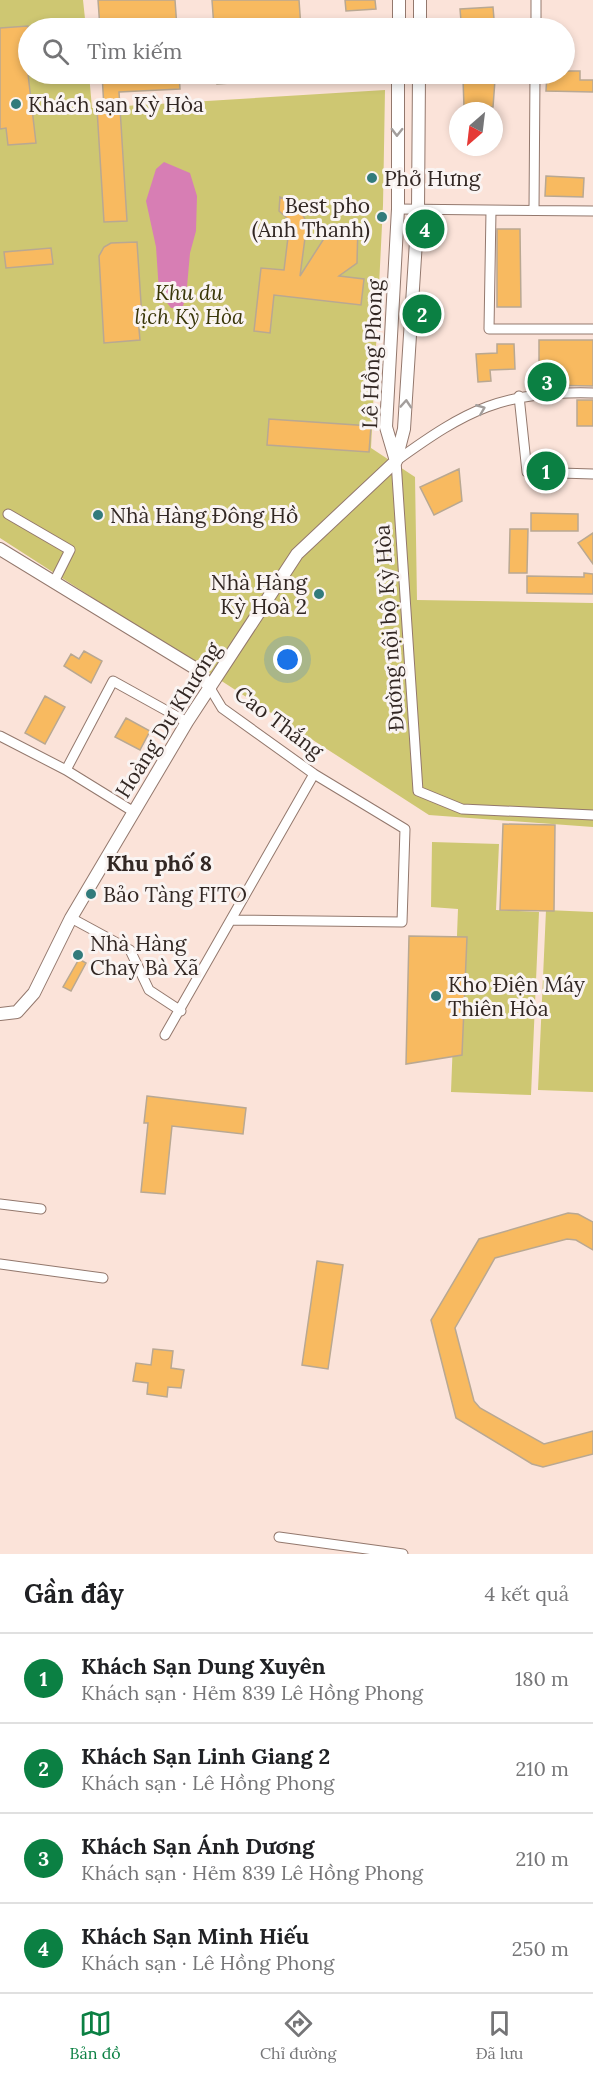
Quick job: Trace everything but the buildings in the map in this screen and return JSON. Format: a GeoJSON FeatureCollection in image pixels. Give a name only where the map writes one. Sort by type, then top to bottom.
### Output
{"type":"FeatureCollection","features":[{"type":"Feature","properties":{"kind":"street"},"geometry":{"type":"LineString","coordinates":[[399,0],[399,18]]}},
{"type":"Feature","properties":{"kind":"street"},"geometry":{"type":"LineString","coordinates":[[420,0],[420,18]]}},
{"type":"Feature","properties":{"kind":"street"},"geometry":{"type":"LineString","coordinates":[[536,0],[536,18]]}},
{"type":"Feature","properties":{"kind":"street","name":"Lê Hồng Phong"},"geometry":{"type":"LineString","coordinates":[[396,461],[386,427],[398,209],[398,84]]}},
{"type":"Feature","properties":{"kind":"street","name":"Lê Hồng Phong"},"geometry":{"type":"LineString","coordinates":[[396,461],[404,429],[418,210],[419,84]]}},
{"type":"Feature","properties":{"kind":"street"},"geometry":{"type":"LineString","coordinates":[[534,210],[536,84]]}},
{"type":"Feature","properties":{"kind":"street"},"geometry":{"type":"LineString","coordinates":[[398,209],[593,210]]}},
{"type":"Feature","properties":{"kind":"street"},"geometry":{"type":"LineString","coordinates":[[491,211],[489,329],[593,329]]}},
{"type":"Feature","properties":{"kind":"street"},"geometry":{"type":"LineString","coordinates":[[396,461],[452,422],[484,407],[519,396],[551,392],[593,393]]}},
{"type":"Feature","properties":{"kind":"street"},"geometry":{"type":"LineString","coordinates":[[519,396],[527,472],[593,474]]}},
{"type":"Feature","properties":{"kind":"street","name":"Hoàng Dư Khương"},"geometry":{"type":"LineString","coordinates":[[0,1014],[17,1012],[34,993],[70,918],[187,722],[297,554],[396,461]]}},
{"type":"Feature","properties":{"kind":"street","name":"Đường nội bộ Kỳ Hòa"},"geometry":{"type":"LineString","coordinates":[[396,461],[418,791],[462,809],[593,815]]}},
{"type":"Feature","properties":{"kind":"street"},"geometry":{"type":"LineString","coordinates":[[8,514],[70,550],[54,582]]}},
{"type":"Feature","properties":{"kind":"street","name":"Cao Thắng"},"geometry":{"type":"LineString","coordinates":[[0,549],[198,670],[222,708],[314,774],[405,829],[402,922],[231,920]]}},
{"type":"Feature","properties":{"kind":"street"},"geometry":{"type":"LineString","coordinates":[[66,770],[113,681],[187,722]]}},
{"type":"Feature","properties":{"kind":"street"},"geometry":{"type":"LineString","coordinates":[[0,736],[66,770],[134,812]]}},
{"type":"Feature","properties":{"kind":"street"},"geometry":{"type":"LineString","coordinates":[[165,1035],[181,1011],[314,774]]}},
{"type":"Feature","properties":{"kind":"street"},"geometry":{"type":"LineString","coordinates":[[70,918],[130,950],[149,990],[181,1011]]}},
{"type":"Feature","properties":{"kind":"street"},"geometry":{"type":"LineString","coordinates":[[0,1204],[40,1209]]}},
{"type":"Feature","properties":{"kind":"street"},"geometry":{"type":"LineString","coordinates":[[0,1264],[103,1278]]}},
{"type":"Feature","properties":{"kind":"street"},"geometry":{"type":"LineString","coordinates":[[279,1537],[403,1554]]}},
{"type":"Feature","properties":{"kind":"green space","name":"Khu du lịch Kỳ Hòa"},"geometry":{"type":"Polygon","coordinates":[[[0,0],[83,0],[85,18],[18,18],[18,84],[90,84],[92,108],[385,90],[383,205],[371,448],[415,477],[417,600],[593,603],[593,827],[429,815],[0,538],[0,0]]]}},
{"type":"Feature","properties":{"kind":"green space"},"geometry":{"type":"Polygon","coordinates":[[[432,842],[499,844],[496,910],[539,912],[531,1095],[451,1092],[458,909],[431,907],[432,842]]]}},
{"type":"Feature","properties":{"kind":"green space"},"geometry":{"type":"Polygon","coordinates":[[[546,910],[593,912],[593,1092],[538,1090],[546,910]]]}},
{"type":"Feature","properties":{"kind":"shaded area"},"geometry":{"type":"Polygon","coordinates":[[[164,162],[190,173],[197,196],[196,231],[190,253],[186,298],[182,308],[171,308],[159,292],[156,247],[146,201],[156,169],[164,162]]]}},
{"type":"Feature","properties":{"kind":"place","name":"Khách sạn Kỳ Hòa"},"geometry":{"type":"Point","coordinates":[16,104]}},
{"type":"Feature","properties":{"kind":"place","name":"Phở Hưng"},"geometry":{"type":"Point","coordinates":[372,178]}},
{"type":"Feature","properties":{"kind":"place","name":"Best pho (Anh Thanh)"},"geometry":{"type":"Point","coordinates":[382,217]}},
{"type":"Feature","properties":{"kind":"place","name":"Khách Sạn Minh Hiếu"},"geometry":{"type":"Point","coordinates":[425,229]}},
{"type":"Feature","properties":{"kind":"place","name":"Khách Sạn Linh Giang 2"},"geometry":{"type":"Point","coordinates":[422,314]}},
{"type":"Feature","properties":{"kind":"place","name":"Khách Sạn Ánh Dương"},"geometry":{"type":"Point","coordinates":[547,382]}},
{"type":"Feature","properties":{"kind":"place","name":"Khách Sạn Dung Xuyên"},"geometry":{"type":"Point","coordinates":[546,471]}},
{"type":"Feature","properties":{"kind":"place","name":"Nhà Hàng Đông Hồ"},"geometry":{"type":"Point","coordinates":[98,515]}},
{"type":"Feature","properties":{"kind":"place","name":"Nhà Hàng Kỳ Hoà 2"},"geometry":{"type":"Point","coordinates":[319,594]}},
{"type":"Feature","properties":{"kind":"place","name":"Bảo Tàng FITO"},"geometry":{"type":"Point","coordinates":[91,894]}},
{"type":"Feature","properties":{"kind":"place","name":"Nhà Hàng Chay Bà Xã"},"geometry":{"type":"Point","coordinates":[78,955]}},
{"type":"Feature","properties":{"kind":"place","name":"Kho Điện Máy Thiên Hòa"},"geometry":{"type":"Point","coordinates":[436,996]}},
{"type":"Feature","properties":{"kind":"district","name":"Khu phố 8"},"geometry":{"type":"Point","coordinates":[159,863]}}]}
